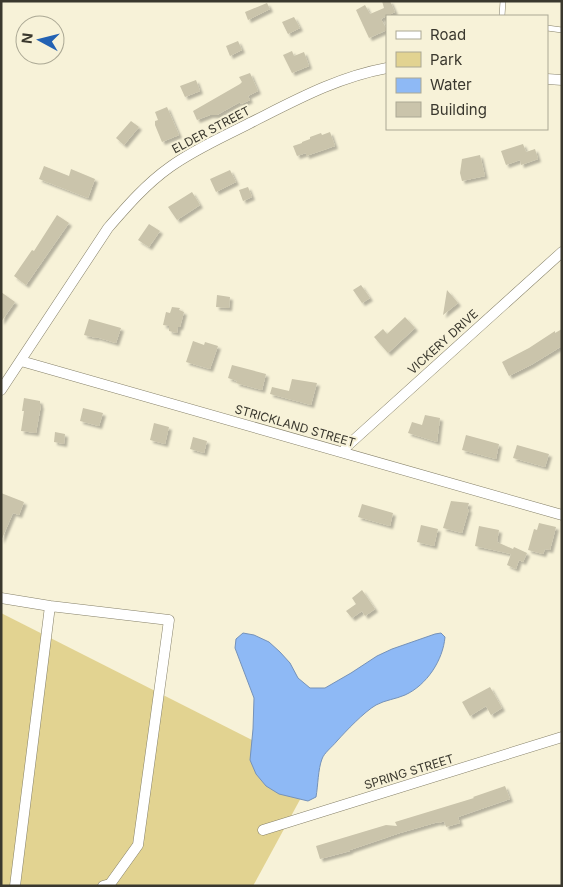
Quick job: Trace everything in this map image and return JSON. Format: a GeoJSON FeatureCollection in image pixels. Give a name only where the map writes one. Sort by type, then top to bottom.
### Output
{"type":"FeatureCollection","features":[{"type":"Feature","properties":{"kind":"street","name":"ELDER STREET"},"geometry":{"type":"LineString","coordinates":[[1,390],[108,228],[138,194],[170,167],[196,150],[325,86],[350,77],[386,68]]}},
{"type":"Feature","properties":{"kind":"street"},"geometry":{"type":"LineString","coordinates":[[548,79],[562,80]]}},
{"type":"Feature","properties":{"kind":"street","name":"VICKERY DRIVE"},"geometry":{"type":"LineString","coordinates":[[344,452],[346,447],[562,252]]}},
{"type":"Feature","properties":{"kind":"street","name":"STRICKLAND STREET"},"geometry":{"type":"LineString","coordinates":[[21,361],[562,515]]}},
{"type":"Feature","properties":{"kind":"street"},"geometry":{"type":"LineString","coordinates":[[1,598],[50,606],[169,620],[138,846],[110,884],[104,886]]}},
{"type":"Feature","properties":{"kind":"street"},"geometry":{"type":"LineString","coordinates":[[15,886],[50,606]]}},
{"type":"Feature","properties":{"kind":"street","name":"SPRING STREET"},"geometry":{"type":"LineString","coordinates":[[263,830],[562,737]]}},
{"type":"Feature","properties":{"kind":"lane"},"geometry":{"type":"LineString","coordinates":[[502,15],[503,1]]}},
{"type":"Feature","properties":{"kind":"lane"},"geometry":{"type":"LineString","coordinates":[[548,28],[562,30]]}},
{"type":"Feature","properties":{"kind":"green space"},"geometry":{"type":"Polygon","coordinates":[[[1,613],[315,772],[253,886],[1,886],[1,613]]]}},
{"type":"Feature","properties":{"kind":"water"},"geometry":{"type":"Polygon","coordinates":[[[243,633],[254,635],[269,642],[290,663],[298,678],[310,688],[325,688],[392,649],[435,634],[441,633],[445,637],[444,646],[437,663],[420,685],[405,695],[371,708],[326,752],[321,763],[316,797],[308,801],[279,794],[266,786],[256,774],[250,760],[254,698],[235,648],[236,639],[243,633]]]}},
{"type":"Feature","properties":{"kind":"building"},"geometry":{"type":"Polygon","coordinates":[[[382,1],[390,1],[395,12],[381,19],[386,30],[369,38],[356,10],[365,5],[370,14],[384,8],[382,1]]]}},
{"type":"Feature","properties":{"kind":"building"},"geometry":{"type":"Polygon","coordinates":[[[267,3],[270,9],[248,20],[245,12],[267,3]]]}},
{"type":"Feature","properties":{"kind":"building"},"geometry":{"type":"Polygon","coordinates":[[[294,17],[300,28],[288,34],[282,22],[294,17]]]}},
{"type":"Feature","properties":{"kind":"building"},"geometry":{"type":"Polygon","coordinates":[[[238,41],[242,50],[230,56],[226,46],[238,41]]]}},
{"type":"Feature","properties":{"kind":"building"},"geometry":{"type":"Polygon","coordinates":[[[292,51],[294,56],[304,52],[309,66],[292,73],[283,55],[292,51]]]}},
{"type":"Feature","properties":{"kind":"building"},"geometry":{"type":"Polygon","coordinates":[[[250,73],[258,91],[248,96],[250,100],[241,104],[240,102],[217,115],[210,115],[197,120],[193,111],[240,84],[242,82],[239,77],[250,73]]]}},
{"type":"Feature","properties":{"kind":"building"},"geometry":{"type":"Polygon","coordinates":[[[196,80],[200,91],[185,97],[180,86],[196,80]]]}},
{"type":"Feature","properties":{"kind":"building"},"geometry":{"type":"Polygon","coordinates":[[[167,107],[179,135],[162,142],[155,125],[155,121],[158,120],[155,112],[167,107]]]}},
{"type":"Feature","properties":{"kind":"building"},"geometry":{"type":"Polygon","coordinates":[[[131,121],[139,127],[124,145],[116,138],[131,121]]]}},
{"type":"Feature","properties":{"kind":"building"},"geometry":{"type":"Polygon","coordinates":[[[330,132],[335,146],[306,156],[306,153],[297,156],[293,146],[310,139],[310,137],[330,132]]]}},
{"type":"Feature","properties":{"kind":"building"},"geometry":{"type":"Polygon","coordinates":[[[523,144],[526,152],[535,149],[538,159],[521,165],[520,160],[506,165],[501,151],[523,144]]]}},
{"type":"Feature","properties":{"kind":"building"},"geometry":{"type":"Polygon","coordinates":[[[480,155],[485,176],[462,181],[460,173],[462,159],[480,155]]]}},
{"type":"Feature","properties":{"kind":"building"},"geometry":{"type":"Polygon","coordinates":[[[44,166],[69,176],[71,169],[95,179],[88,198],[39,179],[44,166]]]}},
{"type":"Feature","properties":{"kind":"building"},"geometry":{"type":"Polygon","coordinates":[[[230,170],[236,182],[216,192],[210,179],[230,170]]]}},
{"type":"Feature","properties":{"kind":"building"},"geometry":{"type":"Polygon","coordinates":[[[248,187],[252,197],[243,201],[239,190],[248,187]]]}},
{"type":"Feature","properties":{"kind":"building"},"geometry":{"type":"Polygon","coordinates":[[[192,192],[200,205],[177,220],[168,207],[192,192]]]}},
{"type":"Feature","properties":{"kind":"building"},"geometry":{"type":"Polygon","coordinates":[[[57,215],[69,223],[26,285],[14,276],[32,250],[34,251],[57,215]]]}},
{"type":"Feature","properties":{"kind":"building"},"geometry":{"type":"Polygon","coordinates":[[[149,224],[160,231],[149,247],[138,240],[149,224]]]}},
{"type":"Feature","properties":{"kind":"building"},"geometry":{"type":"Polygon","coordinates":[[[361,285],[370,298],[362,303],[353,290],[361,285]]]}},
{"type":"Feature","properties":{"kind":"building"},"geometry":{"type":"Polygon","coordinates":[[[447,290],[458,303],[443,315],[447,290]]]}},
{"type":"Feature","properties":{"kind":"building"},"geometry":{"type":"Polygon","coordinates":[[[1,292],[15,302],[1,322],[1,292]]]}},
{"type":"Feature","properties":{"kind":"building"},"geometry":{"type":"Polygon","coordinates":[[[217,295],[230,297],[229,308],[216,307],[217,295]]]}},
{"type":"Feature","properties":{"kind":"building"},"geometry":{"type":"Polygon","coordinates":[[[172,307],[180,308],[179,310],[184,312],[177,333],[169,331],[169,326],[163,325],[166,312],[170,313],[172,307]]]}},
{"type":"Feature","properties":{"kind":"building"},"geometry":{"type":"Polygon","coordinates":[[[405,317],[415,328],[388,353],[374,337],[383,329],[387,334],[405,317]]]}},
{"type":"Feature","properties":{"kind":"building"},"geometry":{"type":"Polygon","coordinates":[[[89,319],[121,328],[116,343],[84,335],[89,319]]]}},
{"type":"Feature","properties":{"kind":"building"},"geometry":{"type":"Polygon","coordinates":[[[562,329],[562,346],[509,376],[502,362],[529,348],[555,331],[555,333],[562,329]]]}},
{"type":"Feature","properties":{"kind":"building"},"geometry":{"type":"Polygon","coordinates":[[[193,341],[204,345],[205,342],[218,346],[210,369],[186,362],[193,341]]]}},
{"type":"Feature","properties":{"kind":"building"},"geometry":{"type":"Polygon","coordinates":[[[232,365],[266,374],[262,390],[236,383],[237,381],[228,378],[232,365]]]}},
{"type":"Feature","properties":{"kind":"building"},"geometry":{"type":"Polygon","coordinates":[[[292,379],[317,383],[311,405],[270,394],[272,387],[289,391],[292,379]]]}},
{"type":"Feature","properties":{"kind":"building"},"geometry":{"type":"Polygon","coordinates":[[[24,398],[40,401],[36,433],[21,431],[24,398]]]}},
{"type":"Feature","properties":{"kind":"building"},"geometry":{"type":"Polygon","coordinates":[[[83,408],[103,413],[99,426],[80,421],[83,408]]]}},
{"type":"Feature","properties":{"kind":"building"},"geometry":{"type":"Polygon","coordinates":[[[425,415],[440,418],[437,442],[408,433],[412,422],[422,425],[425,415]]]}},
{"type":"Feature","properties":{"kind":"building"},"geometry":{"type":"Polygon","coordinates":[[[154,423],[169,427],[165,444],[150,440],[154,423]]]}},
{"type":"Feature","properties":{"kind":"building"},"geometry":{"type":"Polygon","coordinates":[[[55,432],[65,434],[64,444],[54,442],[55,432]]]}},
{"type":"Feature","properties":{"kind":"building"},"geometry":{"type":"Polygon","coordinates":[[[466,435],[499,444],[496,459],[462,450],[466,435]]]}},
{"type":"Feature","properties":{"kind":"building"},"geometry":{"type":"Polygon","coordinates":[[[193,437],[207,441],[204,453],[190,449],[193,437]]]}},
{"type":"Feature","properties":{"kind":"building"},"geometry":{"type":"Polygon","coordinates":[[[517,445],[549,454],[545,467],[513,458],[517,445]]]}},
{"type":"Feature","properties":{"kind":"building"},"geometry":{"type":"Polygon","coordinates":[[[1,493],[24,502],[19,515],[13,513],[1,541],[1,493]]]}},
{"type":"Feature","properties":{"kind":"building"},"geometry":{"type":"Polygon","coordinates":[[[451,501],[469,503],[462,533],[443,528],[451,501]]]}},
{"type":"Feature","properties":{"kind":"building"},"geometry":{"type":"Polygon","coordinates":[[[362,504],[393,513],[390,526],[358,517],[362,504]]]}},
{"type":"Feature","properties":{"kind":"building"},"geometry":{"type":"Polygon","coordinates":[[[539,523],[556,527],[550,550],[545,549],[543,554],[528,550],[534,529],[537,530],[539,523]]]}},
{"type":"Feature","properties":{"kind":"building"},"geometry":{"type":"Polygon","coordinates":[[[421,525],[438,529],[434,546],[417,542],[421,525]]]}},
{"type":"Feature","properties":{"kind":"building"},"geometry":{"type":"Polygon","coordinates":[[[479,526],[499,530],[497,542],[527,553],[523,562],[519,560],[516,569],[507,565],[511,554],[475,546],[479,526]]]}},
{"type":"Feature","properties":{"kind":"building"},"geometry":{"type":"Polygon","coordinates":[[[362,590],[375,609],[365,616],[362,611],[352,618],[346,611],[356,604],[352,598],[362,590]]]}},
{"type":"Feature","properties":{"kind":"building"},"geometry":{"type":"Polygon","coordinates":[[[490,687],[502,708],[491,715],[486,706],[470,716],[462,702],[490,687]]]}},
{"type":"Feature","properties":{"kind":"building"},"geometry":{"type":"Polygon","coordinates":[[[505,786],[510,799],[458,817],[460,823],[446,827],[444,821],[438,822],[320,859],[316,846],[386,825],[397,826],[395,822],[474,798],[505,786]]]}}]}
